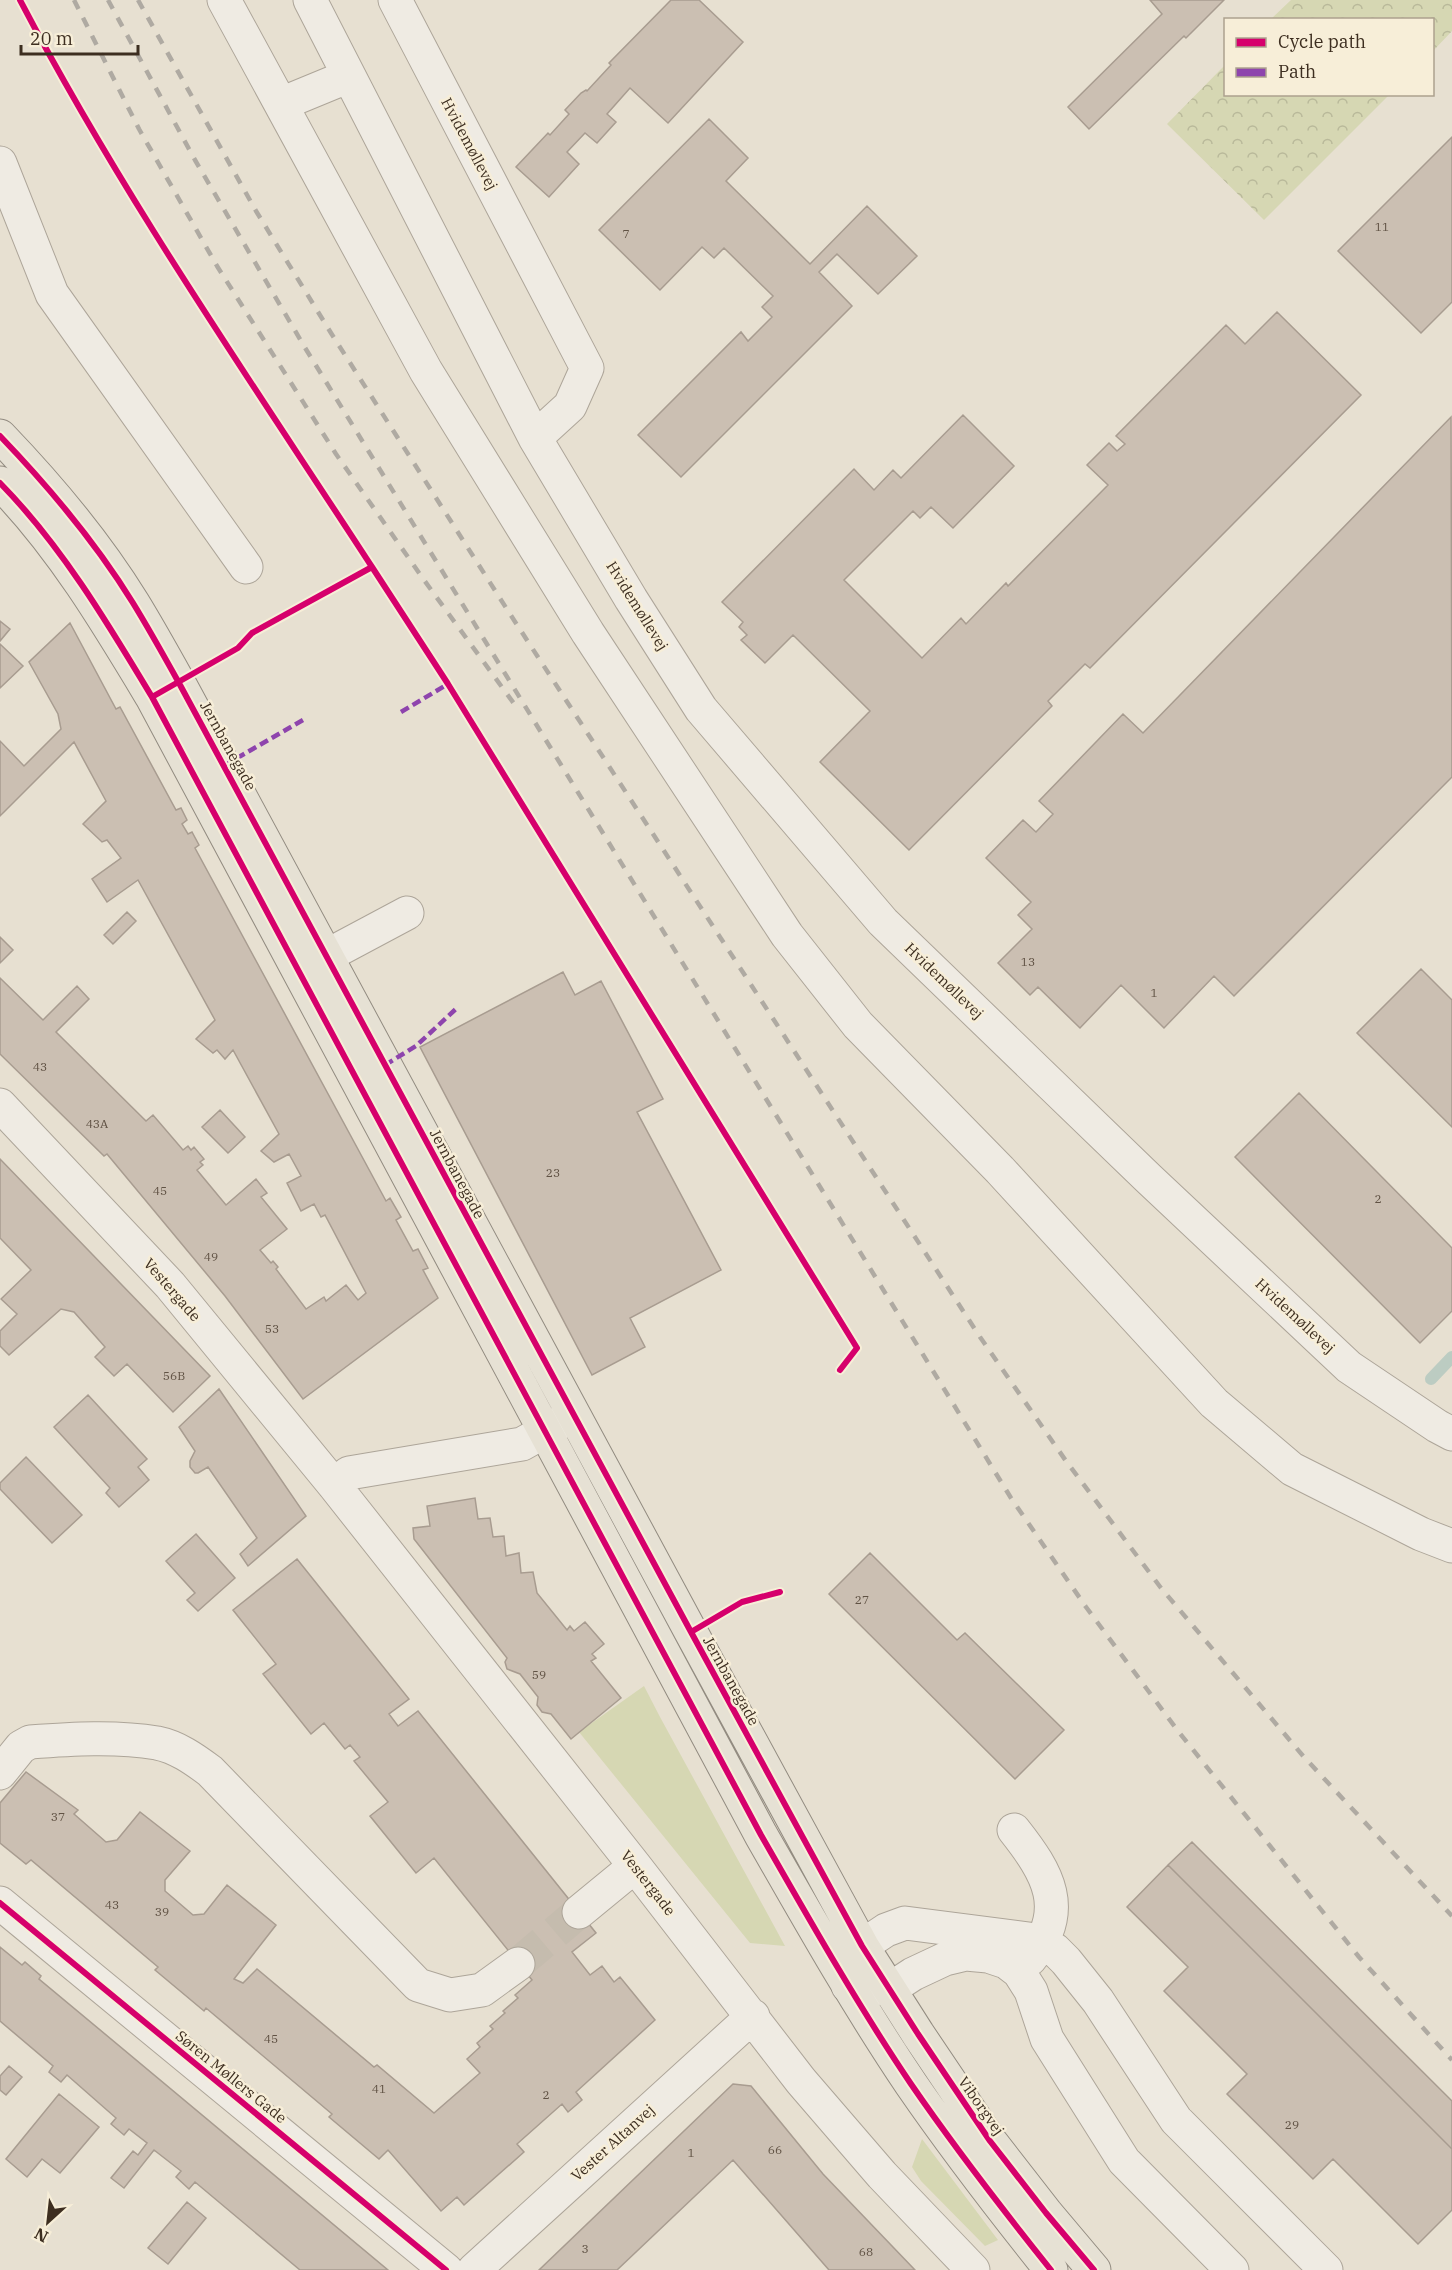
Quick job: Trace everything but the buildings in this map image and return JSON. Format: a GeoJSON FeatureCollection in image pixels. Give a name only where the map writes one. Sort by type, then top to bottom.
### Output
{"type":"FeatureCollection","features":[{"type":"Feature","properties":{"kind":"main road","name":"Jernbanegade"},"geometry":{"type":"LineString","coordinates":[[0,436],[34,471],[86,536],[133,602],[219,755],[862,1946]]}},
{"type":"Feature","properties":{"kind":"main road"},"geometry":{"type":"LineString","coordinates":[[0,483],[62,558],[106,621],[152,697],[761,1835],[848,1986],[919,2095],[965,2159],[1051,2270]]}},
{"type":"Feature","properties":{"kind":"main road","name":"Viborgvej"},"geometry":{"type":"LineString","coordinates":[[862,1946],[990,2141],[1094,2270]]}},
{"type":"Feature","properties":{"kind":"street"},"geometry":{"type":"LineString","coordinates":[[224,0],[426,371],[588,633],[787,935],[858,1025],[1000,1170],[1214,1403],[1292,1469],[1421,1534],[1452,1546]]}},
{"type":"Feature","properties":{"kind":"street","name":"Hvidemøllevej"},"geometry":{"type":"LineString","coordinates":[[310,0],[535,438],[631,599],[701,709],[883,922],[1148,1178],[1349,1367],[1447,1424]]}},
{"type":"Feature","properties":{"kind":"street","name":"Hvidemøllevej"},"geometry":{"type":"LineString","coordinates":[[395,0],[587,368],[570,406],[535,438]]}},
{"type":"Feature","properties":{"kind":"street"},"geometry":{"type":"LineString","coordinates":[[281,104],[349,76]]}},
{"type":"Feature","properties":{"kind":"street"},"geometry":{"type":"LineString","coordinates":[[0,163],[52,294],[246,567]]}},
{"type":"Feature","properties":{"kind":"street"},"geometry":{"type":"LineString","coordinates":[[297,971],[407,913]]}},
{"type":"Feature","properties":{"kind":"street","name":"Vestergade"},"geometry":{"type":"LineString","coordinates":[[0,1105],[170,1285],[334,1485],[801,2080],[882,2175],[973,2270]]}},
{"type":"Feature","properties":{"kind":"street"},"geometry":{"type":"LineString","coordinates":[[334,1485],[349,1473],[522,1444],[574,1415]]}},
{"type":"Feature","properties":{"kind":"street"},"geometry":{"type":"LineString","coordinates":[[0,1773],[21,1747],[30,1742],[109,1740],[158,1743],[185,1754],[210,1771],[418,1985],[450,1995],[482,1990],[518,1964]]}},
{"type":"Feature","properties":{"kind":"street"},"geometry":{"type":"LineString","coordinates":[[1014,1830],[1033,1854],[1050,1887],[1052,1900],[1049,1921],[1041,1942],[1019,1972]]}},
{"type":"Feature","properties":{"kind":"street"},"geometry":{"type":"LineString","coordinates":[[579,1912],[634,1866]]}},
{"type":"Feature","properties":{"kind":"street","name":"Søren Møllers Gade"},"geometry":{"type":"LineString","coordinates":[[0,1903],[446,2270]]}},
{"type":"Feature","properties":{"kind":"street"},"geometry":{"type":"LineString","coordinates":[[1232,2270],[1124,2161],[1047,2039],[1031,1991],[1019,1972],[1006,1962],[988,1956],[966,1954],[945,1959],[913,1974],[890,1989],[848,1986],[862,1946],[886,1930],[905,1923],[1029,1939],[1041,1942],[1055,1950],[1098,2001],[1176,2120],[1326,2270]]}},
{"type":"Feature","properties":{"kind":"street","name":"Vester Altanvej"},"geometry":{"type":"LineString","coordinates":[[474,2270],[753,2016]]}},
{"type":"Feature","properties":{"kind":"green space"},"geometry":{"type":"Polygon","coordinates":[[[1291,0],[1452,0],[1452,31],[1434,50],[1434,18],[1272,18],[1291,0]]]}},
{"type":"Feature","properties":{"kind":"green space"},"geometry":{"type":"Polygon","coordinates":[[[1224,66],[1224,96],[1388,96],[1264,220],[1167,124],[1224,66]]]}},
{"type":"Feature","properties":{"kind":"green space"},"geometry":{"type":"Polygon","coordinates":[[[644,1686],[785,1946],[750,1943],[579,1732],[644,1686]]]}},
{"type":"Feature","properties":{"kind":"green space"},"geometry":{"type":"Polygon","coordinates":[[[922,2139],[998,2240],[985,2246],[921,2181],[912,2167],[922,2139]]]}},
{"type":"Feature","properties":{"kind":"waterway"},"geometry":{"type":"LineString","coordinates":[[1431,1379],[1452,1357]]}},
{"type":"Feature","properties":{"kind":"tunnel"},"geometry":{"type":"LineString","coordinates":[[518,1964],[579,1912]]}},
{"type":"Feature","properties":{"kind":"railway"},"geometry":{"type":"LineString","coordinates":[[74,0],[139,129],[217,266],[336,454],[515,705]]}},
{"type":"Feature","properties":{"kind":"railway"},"geometry":{"type":"LineString","coordinates":[[108,0],[195,160],[304,346],[1011,1498],[1086,1607],[1178,1731],[1359,1957],[1452,2060]]}},
{"type":"Feature","properties":{"kind":"railway"},"geometry":{"type":"LineString","coordinates":[[138,0],[256,211],[331,333],[510,614],[980,1337],[1066,1461],[1161,1588],[1304,1757],[1452,1916]]}},
{"type":"Feature","properties":{"kind":"marked path"},"geometry":{"type":"LineString","coordinates":[[401,712],[448,684]]}},
{"type":"Feature","properties":{"kind":"marked path"},"geometry":{"type":"LineString","coordinates":[[225,765],[303,720]]}},
{"type":"Feature","properties":{"kind":"marked path"},"geometry":{"type":"LineString","coordinates":[[385,1065],[416,1046],[458,1007]]}},
{"type":"Feature","properties":{"kind":"cycle path"},"geometry":{"type":"LineString","coordinates":[[20,0],[101,146],[189,288],[372,567],[252,633],[238,648],[152,697]]}},
{"type":"Feature","properties":{"kind":"cycle path"},"geometry":{"type":"LineString","coordinates":[[0,436],[54,495],[88,537],[133,603],[179,683],[862,1946],[990,2141],[1094,2270]]}},
{"type":"Feature","properties":{"kind":"cycle path"},"geometry":{"type":"LineString","coordinates":[[0,483],[63,558],[152,697],[761,1835],[834,1961],[891,2054],[928,2108],[1051,2270]]}},
{"type":"Feature","properties":{"kind":"cycle path"},"geometry":{"type":"LineString","coordinates":[[372,567],[448,684],[857,1348],[840,1370]]}},
{"type":"Feature","properties":{"kind":"cycle path"},"geometry":{"type":"LineString","coordinates":[[691,1632],[742,1602],[780,1592]]}},
{"type":"Feature","properties":{"kind":"cycle path"},"geometry":{"type":"LineString","coordinates":[[0,1903],[446,2270]]}}]}
